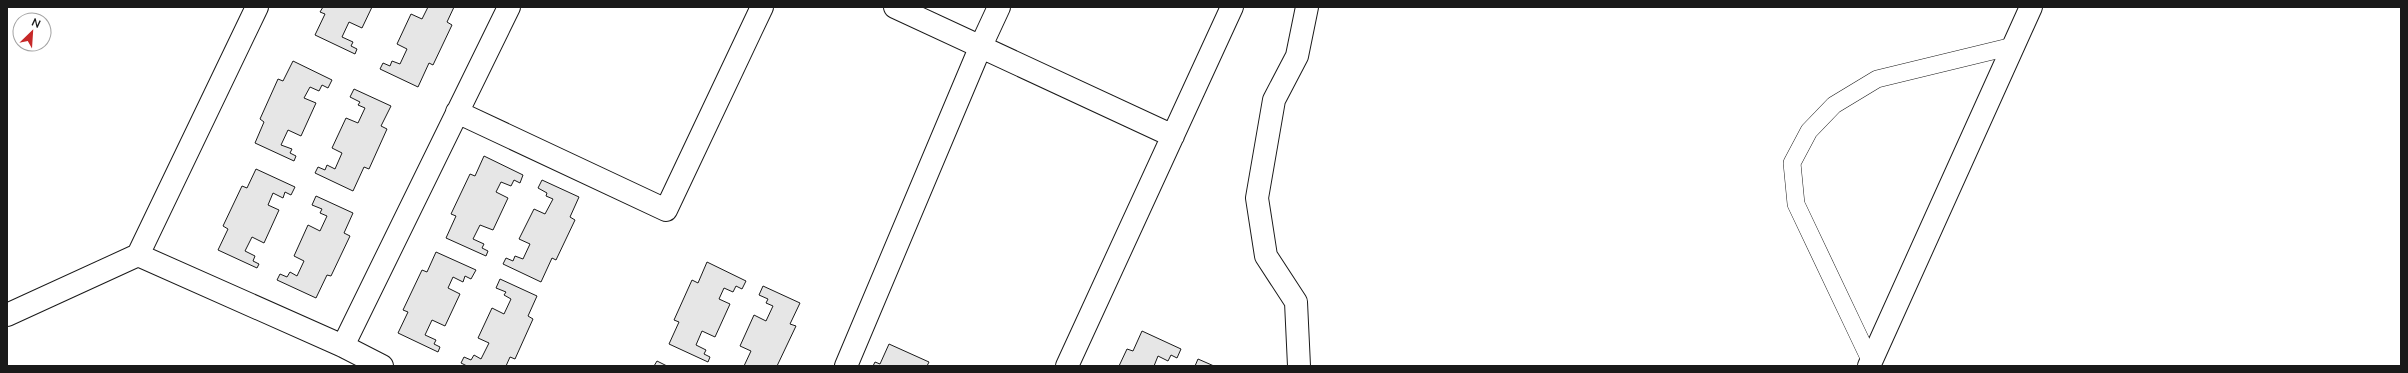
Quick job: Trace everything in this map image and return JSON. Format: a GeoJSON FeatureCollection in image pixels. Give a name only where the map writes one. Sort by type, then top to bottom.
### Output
{"type":"FeatureCollection","features":[{"type":"Feature","properties":{"kind":"main road"},"geometry":{"type":"LineString","coordinates":[[7,315],[138,256],[257,7]]}},
{"type":"Feature","properties":{"kind":"main road"},"geometry":{"type":"LineString","coordinates":[[343,346],[509,7]]}},
{"type":"Feature","properties":{"kind":"main road"},"geometry":{"type":"LineString","coordinates":[[457,112],[666,210],[762,7]]}},
{"type":"Feature","properties":{"kind":"main road"},"geometry":{"type":"LineString","coordinates":[[895,7],[980,48],[1173,136]]}},
{"type":"Feature","properties":{"kind":"main road"},"geometry":{"type":"LineString","coordinates":[[846,366],[980,48],[1000,7]]}},
{"type":"Feature","properties":{"kind":"main road"},"geometry":{"type":"LineString","coordinates":[[1067,366],[1232,7]]}},
{"type":"Feature","properties":{"kind":"main road"},"geometry":{"type":"LineString","coordinates":[[1299,366],[1296,302],[1266,256],[1257,198],[1274,100],[1297,56],[1307,7]]}},
{"type":"Feature","properties":{"kind":"main road"},"geometry":{"type":"LineString","coordinates":[[1870,364],[2012,46],[2031,7]]}},
{"type":"Feature","properties":{"kind":"main road"},"geometry":{"type":"LineString","coordinates":[[138,256],[343,346],[382,366]]}},
{"type":"Feature","properties":{"kind":"lane"},"geometry":{"type":"LineString","coordinates":[[1870,364],[1796,204],[1792,164],[1809,131],[1834,105],[1877,79],[2012,46]]}},
{"type":"Feature","properties":{"kind":"building"},"geometry":{"type":"Polygon","coordinates":[[[323,7],[372,7],[362,28],[349,22],[342,37],[353,42],[351,46],[357,49],[355,54],[315,35],[325,14],[320,12],[323,7]]]}},
{"type":"Feature","properties":{"kind":"building"},"geometry":{"type":"Polygon","coordinates":[[[428,7],[454,7],[447,22],[452,25],[433,65],[429,63],[418,87],[380,69],[383,63],[390,66],[392,61],[400,64],[407,49],[397,44],[411,14],[422,19],[428,7]]]}},
{"type":"Feature","properties":{"kind":"building"},"geometry":{"type":"Polygon","coordinates":[[[293,61],[332,80],[328,88],[322,85],[319,91],[310,87],[304,98],[316,103],[301,136],[288,130],[281,145],[292,149],[290,153],[296,156],[294,161],[255,143],[264,122],[260,119],[278,79],[283,81],[293,61]]]}},
{"type":"Feature","properties":{"kind":"building"},"geometry":{"type":"Polygon","coordinates":[[[354,89],[391,106],[381,126],[387,129],[369,169],[364,167],[353,191],[315,173],[318,167],[325,170],[327,165],[335,169],[342,153],[332,148],[346,118],[358,123],[365,108],[358,105],[360,102],[350,97],[354,89]]]}},
{"type":"Feature","properties":{"kind":"building"},"geometry":{"type":"Polygon","coordinates":[[[484,156],[523,175],[520,183],[514,180],[511,186],[501,182],[496,192],[508,198],[493,230],[480,225],[473,239],[484,244],[482,248],[488,251],[486,256],[446,238],[456,216],[451,214],[470,174],[475,176],[484,156]]]}},
{"type":"Feature","properties":{"kind":"building"},"geometry":{"type":"Polygon","coordinates":[[[256,169],[295,187],[291,195],[285,192],[283,198],[273,193],[268,205],[279,210],[264,243],[252,237],[245,251],[255,256],[253,261],[259,264],[257,268],[218,250],[228,229],[223,226],[242,186],[247,188],[256,169]]]}},
{"type":"Feature","properties":{"kind":"building"},"geometry":{"type":"Polygon","coordinates":[[[542,180],[579,197],[570,217],[575,220],[556,260],[552,258],[541,282],[503,264],[506,258],[513,261],[515,256],[523,259],[530,244],[519,239],[534,209],[545,214],[553,199],[546,196],[547,193],[538,188],[542,180]]]}},
{"type":"Feature","properties":{"kind":"building"},"geometry":{"type":"Polygon","coordinates":[[[316,196],[353,213],[344,233],[350,236],[331,276],[327,275],[316,298],[277,280],[280,274],[287,277],[290,272],[297,276],[304,261],[294,256],[308,225],[320,231],[327,216],[320,213],[322,209],[312,205],[316,196]]]}},
{"type":"Feature","properties":{"kind":"building"},"geometry":{"type":"Polygon","coordinates":[[[436,252],[476,270],[471,279],[465,276],[463,282],[453,277],[448,288],[460,294],[445,326],[432,320],[425,335],[436,340],[434,344],[440,347],[438,352],[398,333],[408,312],[403,310],[422,270],[427,272],[436,252]]]}},
{"type":"Feature","properties":{"kind":"building"},"geometry":{"type":"Polygon","coordinates":[[[707,262],[746,281],[742,289],[736,286],[733,292],[724,288],[719,299],[730,304],[715,337],[702,331],[696,345],[706,350],[704,354],[710,357],[708,362],[669,344],[679,322],[674,320],[692,280],[698,283],[707,262]]]}},
{"type":"Feature","properties":{"kind":"building"},"geometry":{"type":"Polygon","coordinates":[[[500,279],[537,296],[528,316],[533,319],[515,359],[510,357],[506,366],[467,366],[461,363],[464,357],[471,360],[474,355],[481,359],[489,343],[478,338],[492,308],[504,314],[511,299],[504,295],[506,292],[496,288],[500,279]]]}},
{"type":"Feature","properties":{"kind":"building"},"geometry":{"type":"Polygon","coordinates":[[[763,286],[800,303],[790,324],[796,326],[777,366],[744,366],[751,351],[740,346],[754,315],[766,321],[773,306],[766,303],[768,299],[759,295],[763,286]]]}},
{"type":"Feature","properties":{"kind":"building"},"geometry":{"type":"Polygon","coordinates":[[[1142,331],[1181,349],[1177,358],[1171,355],[1168,361],[1158,356],[1154,366],[1119,366],[1127,349],[1133,351],[1142,331]]]}},
{"type":"Feature","properties":{"kind":"building"},"geometry":{"type":"Polygon","coordinates":[[[889,344],[929,362],[927,366],[873,366],[875,362],[880,364],[889,344]]]}},
{"type":"Feature","properties":{"kind":"building"},"geometry":{"type":"Polygon","coordinates":[[[1198,359],[1214,366],[1195,366],[1198,359]]]}},
{"type":"Feature","properties":{"kind":"building"},"geometry":{"type":"Polygon","coordinates":[[[657,361],[667,366],[654,366],[657,361]]]}}]}
